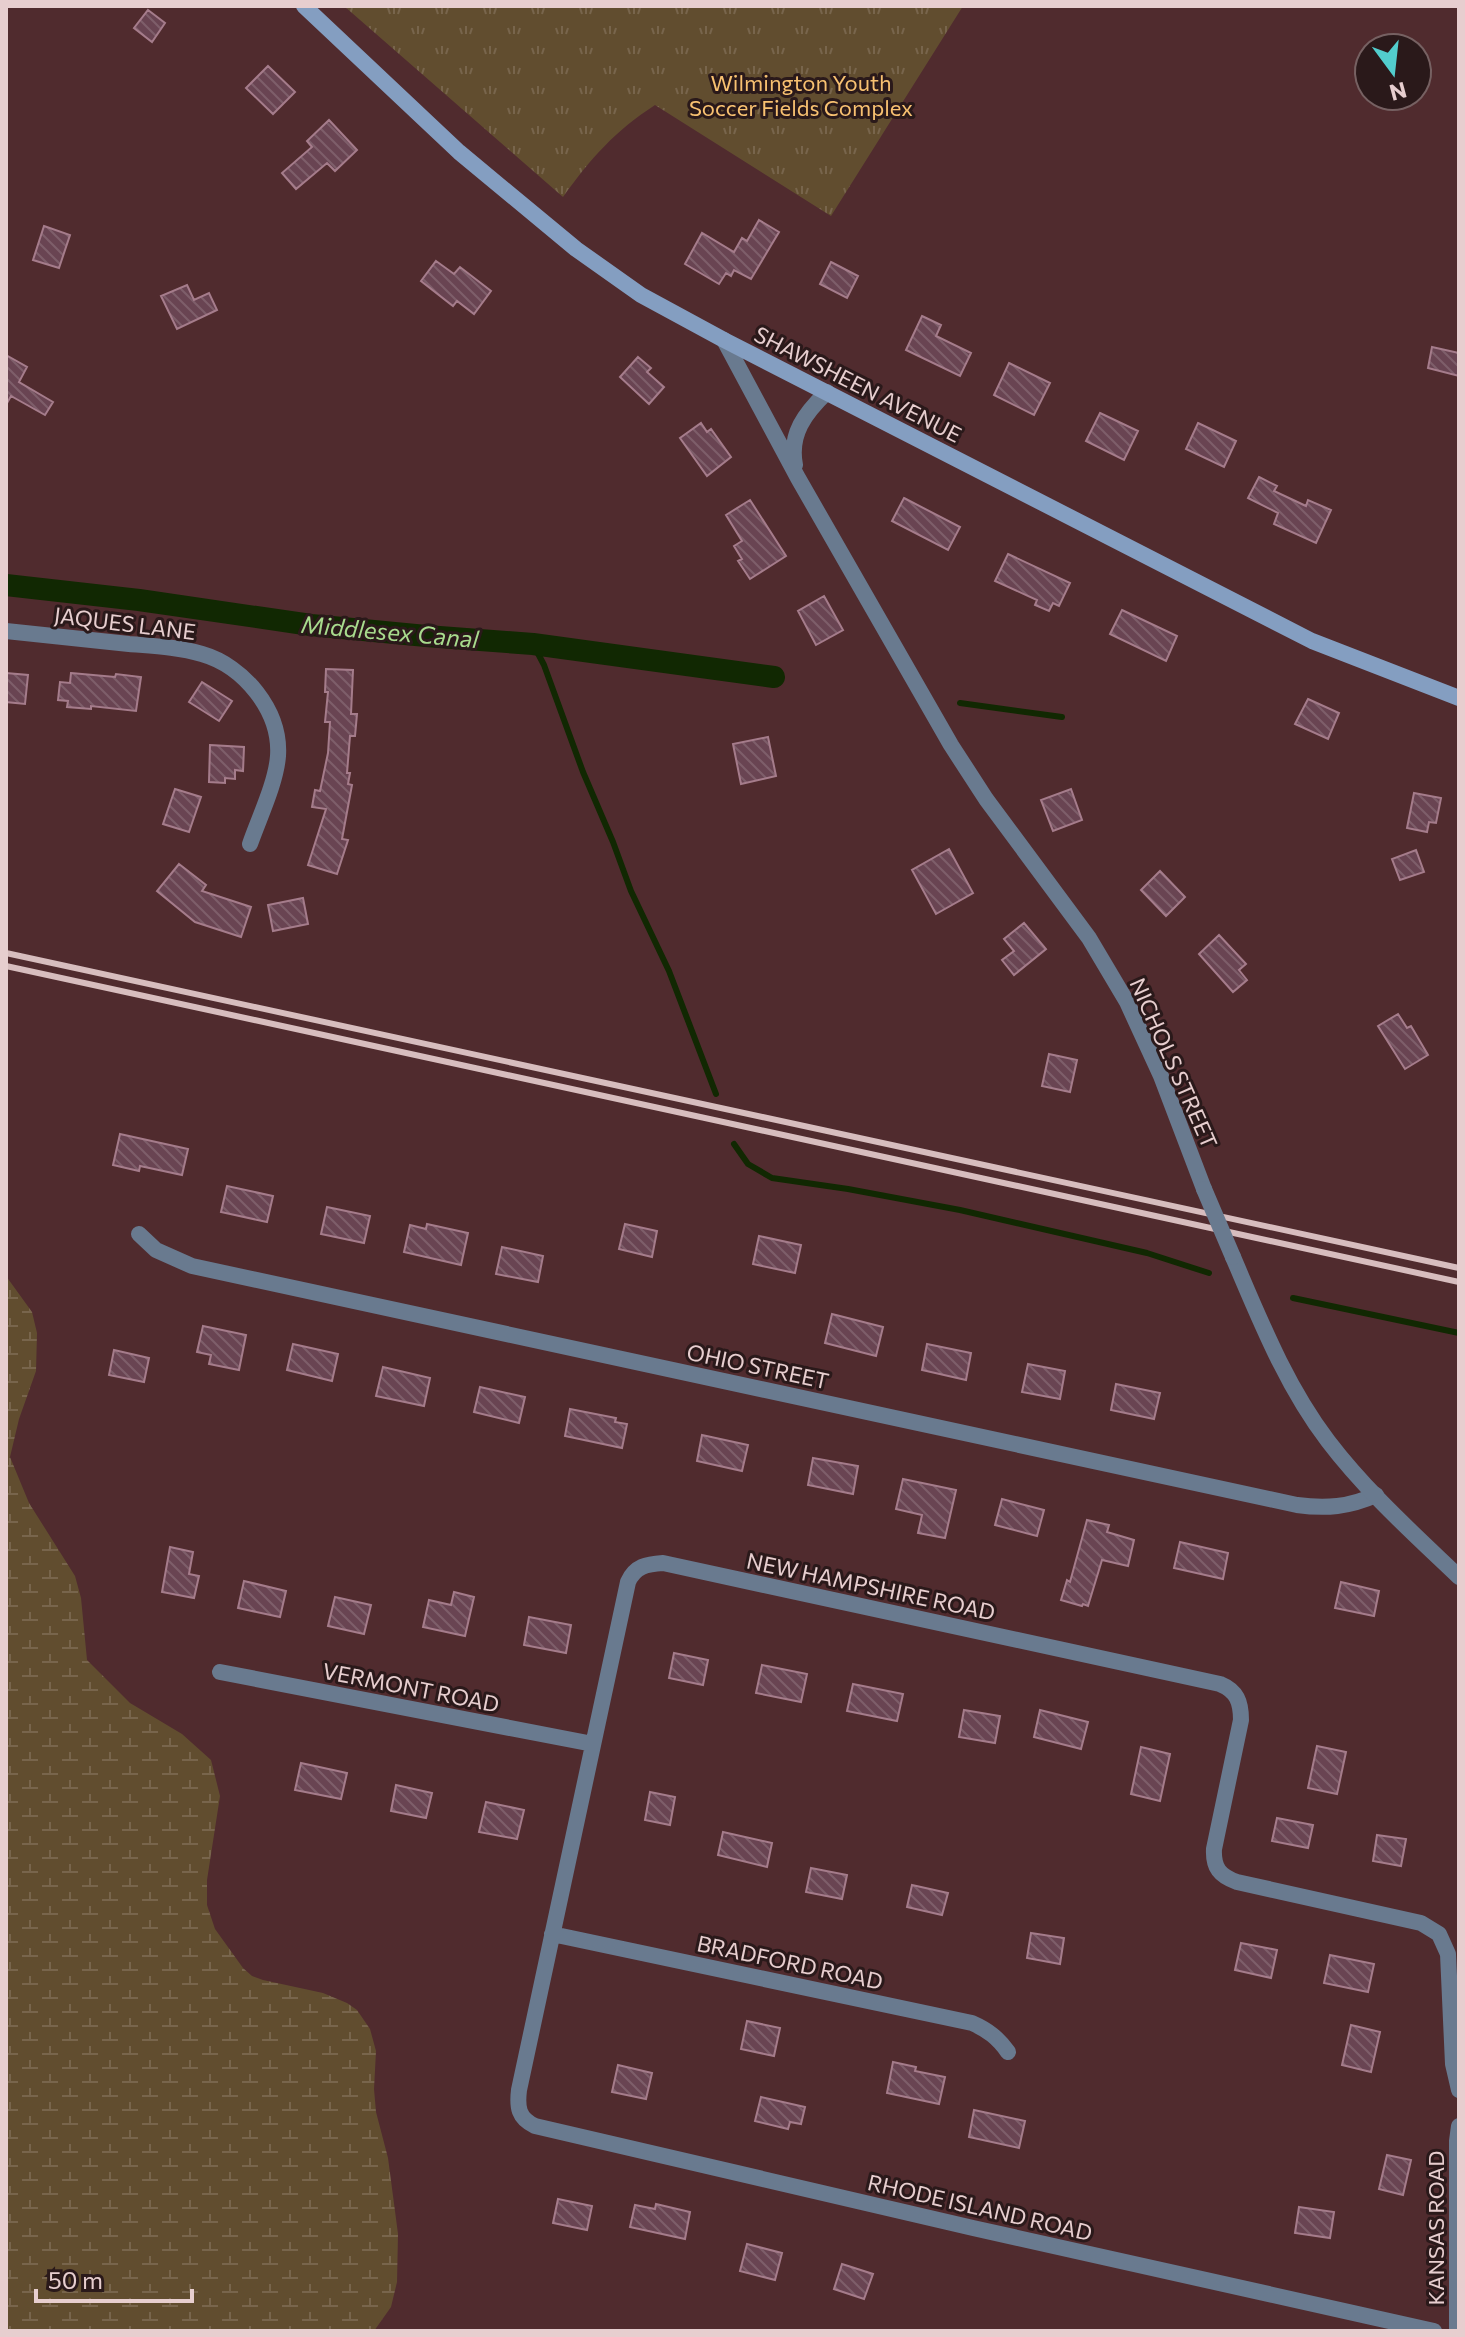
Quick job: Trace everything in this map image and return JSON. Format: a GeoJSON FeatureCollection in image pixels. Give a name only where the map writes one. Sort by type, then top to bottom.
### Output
{"type":"FeatureCollection","features":[{"type":"Feature","properties":{"kind":"main road","name":"SHAWSHEEN AVENUE"},"geometry":{"type":"LineString","coordinates":[[304,6],[459,152],[576,249],[641,295],[1312,641],[1459,698]]}},
{"type":"Feature","properties":{"kind":"street","name":"NICHOLS STREET"},"geometry":{"type":"LineString","coordinates":[[724,340],[798,478],[951,745],[986,799],[1089,938],[1133,1014],[1233,1257],[1267,1334],[1306,1408],[1349,1467],[1459,1577]]}},
{"type":"Feature","properties":{"kind":"street","name":"NICHOLS STREET"},"geometry":{"type":"LineString","coordinates":[[798,478],[793,438],[827,392]]}},
{"type":"Feature","properties":{"kind":"street","name":"JAQUES LANE"},"geometry":{"type":"LineString","coordinates":[[6,631],[176,649],[212,658],[240,675],[266,708],[278,750],[275,773],[250,844]]}},
{"type":"Feature","properties":{"kind":"street","name":"OHIO STREET"},"geometry":{"type":"LineString","coordinates":[[139,1234],[156,1250],[192,1266],[1297,1505],[1335,1507],[1356,1504],[1376,1495]]}},
{"type":"Feature","properties":{"kind":"street","name":"NEW HAMPSHIRE ROAD"},"geometry":{"type":"LineString","coordinates":[[520,2115],[519,2090],[628,1582],[641,1566],[663,1563],[1229,1688],[1241,1705],[1241,1720],[1214,1849],[1213,1861],[1218,1871],[1225,1878],[1237,1882],[1421,1923],[1439,1934],[1448,1954],[1453,2064],[1459,2090]]}},
{"type":"Feature","properties":{"kind":"street","name":"VERMONT ROAD"},"geometry":{"type":"LineString","coordinates":[[220,1672],[593,1744]]}},
{"type":"Feature","properties":{"kind":"street","name":"BRADFORD ROAD"},"geometry":{"type":"LineString","coordinates":[[552,1934],[972,2023],[998,2039],[1008,2052]]}},
{"type":"Feature","properties":{"kind":"street","name":"RHODE ISLAND ROAD"},"geometry":{"type":"LineString","coordinates":[[520,2115],[526,2122],[551,2130],[1434,2331]]}},
{"type":"Feature","properties":{"kind":"street","name":"KANSAS ROAD"},"geometry":{"type":"LineString","coordinates":[[1457,2331],[1459,2126]]}},
{"type":"Feature","properties":{"kind":"green space","name":"Wilmington Youth Soccer Fields Complex"},"geometry":{"type":"Polygon","coordinates":[[[344,6],[963,6],[831,216],[655,105],[604,146],[563,197],[344,6]]]}},
{"type":"Feature","properties":{"kind":"green space"},"geometry":{"type":"Polygon","coordinates":[[[6,1276],[32,1312],[37,1333],[36,1371],[10,1457],[29,1503],[75,1576],[81,1598],[87,1660],[130,1703],[182,1734],[211,1760],[220,1796],[207,1880],[207,1905],[215,1929],[252,1976],[323,1993],[347,2003],[357,2010],[370,2029],[376,2051],[376,2112],[388,2158],[398,2234],[397,2282],[391,2307],[374,2331],[6,2331],[6,1276]]]}},
{"type":"Feature","properties":{"kind":"building"},"geometry":{"type":"Polygon","coordinates":[[[148,10],[165,23],[152,42],[134,28],[148,10]]]}},
{"type":"Feature","properties":{"kind":"building"},"geometry":{"type":"Polygon","coordinates":[[[268,66],[295,92],[273,114],[246,88],[268,66]]]}},
{"type":"Feature","properties":{"kind":"building"},"geometry":{"type":"Polygon","coordinates":[[[329,120],[357,150],[335,171],[327,163],[296,189],[282,173],[312,147],[307,141],[329,120]]]}},
{"type":"Feature","properties":{"kind":"building"},"geometry":{"type":"Polygon","coordinates":[[[759,220],[779,232],[751,279],[734,270],[731,276],[726,273],[719,284],[685,264],[702,233],[734,252],[742,238],[747,241],[759,220]]]}},
{"type":"Feature","properties":{"kind":"building"},"geometry":{"type":"Polygon","coordinates":[[[44,226],[70,235],[59,268],[33,260],[44,226]]]}},
{"type":"Feature","properties":{"kind":"building"},"geometry":{"type":"Polygon","coordinates":[[[436,261],[454,274],[460,267],[491,291],[474,314],[457,301],[453,306],[421,281],[436,261]]]}},
{"type":"Feature","properties":{"kind":"building"},"geometry":{"type":"Polygon","coordinates":[[[831,262],[858,276],[847,298],[820,284],[831,262]]]}},
{"type":"Feature","properties":{"kind":"building"},"geometry":{"type":"Polygon","coordinates":[[[187,285],[194,300],[209,293],[217,310],[177,329],[161,296],[187,285]]]}},
{"type":"Feature","properties":{"kind":"building"},"geometry":{"type":"Polygon","coordinates":[[[922,316],[941,325],[936,336],[971,353],[960,376],[906,350],[922,316]]]}},
{"type":"Feature","properties":{"kind":"building"},"geometry":{"type":"Polygon","coordinates":[[[1432,347],[1459,353],[1459,376],[1428,368],[1432,347]]]}},
{"type":"Feature","properties":{"kind":"building"},"geometry":{"type":"Polygon","coordinates":[[[6,355],[27,367],[19,382],[53,402],[45,415],[11,396],[6,405],[6,355]]]}},
{"type":"Feature","properties":{"kind":"building"},"geometry":{"type":"Polygon","coordinates":[[[638,357],[651,368],[647,372],[664,387],[649,404],[620,377],[638,357]]]}},
{"type":"Feature","properties":{"kind":"building"},"geometry":{"type":"Polygon","coordinates":[[[1009,363],[1050,383],[1034,415],[994,395],[1009,363]]]}},
{"type":"Feature","properties":{"kind":"building"},"geometry":{"type":"Polygon","coordinates":[[[1100,413],[1138,431],[1124,460],[1086,441],[1100,413]]]}},
{"type":"Feature","properties":{"kind":"building"},"geometry":{"type":"Polygon","coordinates":[[[701,423],[707,432],[711,429],[731,457],[707,476],[680,438],[701,423]]]}},
{"type":"Feature","properties":{"kind":"building"},"geometry":{"type":"Polygon","coordinates":[[[1198,423],[1236,441],[1224,467],[1186,449],[1198,423]]]}},
{"type":"Feature","properties":{"kind":"building"},"geometry":{"type":"Polygon","coordinates":[[[1259,477],[1277,486],[1274,491],[1306,506],[1308,500],[1331,510],[1316,543],[1274,524],[1278,513],[1248,498],[1259,477]]]}},
{"type":"Feature","properties":{"kind":"building"},"geometry":{"type":"Polygon","coordinates":[[[904,498],[960,527],[948,550],[892,521],[904,498]]]}},
{"type":"Feature","properties":{"kind":"building"},"geometry":{"type":"Polygon","coordinates":[[[750,500],[786,556],[750,579],[738,561],[742,559],[734,546],[742,541],[726,515],[750,500]]]}},
{"type":"Feature","properties":{"kind":"building"},"geometry":{"type":"Polygon","coordinates":[[[1008,554],[1070,583],[1059,606],[1053,603],[1049,611],[1035,605],[1037,600],[995,581],[1008,554]]]}},
{"type":"Feature","properties":{"kind":"building"},"geometry":{"type":"Polygon","coordinates":[[[824,596],[843,630],[816,645],[798,611],[824,596]]]}},
{"type":"Feature","properties":{"kind":"building"},"geometry":{"type":"Polygon","coordinates":[[[1122,610],[1177,636],[1166,661],[1110,634],[1122,610]]]}},
{"type":"Feature","properties":{"kind":"building"},"geometry":{"type":"Polygon","coordinates":[[[326,669],[353,670],[351,714],[357,714],[355,736],[350,736],[347,773],[350,773],[348,784],[352,785],[342,839],[348,840],[337,874],[308,865],[326,809],[312,807],[315,790],[320,791],[328,753],[330,722],[325,722],[328,692],[325,692],[326,669]]]}},
{"type":"Feature","properties":{"kind":"building"},"geometry":{"type":"Polygon","coordinates":[[[6,673],[28,675],[25,704],[6,702],[6,673]]]}},
{"type":"Feature","properties":{"kind":"building"},"geometry":{"type":"Polygon","coordinates":[[[71,673],[141,677],[136,711],[67,707],[68,701],[58,700],[60,682],[70,683],[71,673]]]}},
{"type":"Feature","properties":{"kind":"building"},"geometry":{"type":"Polygon","coordinates":[[[202,682],[232,701],[219,721],[189,702],[202,682]]]}},
{"type":"Feature","properties":{"kind":"building"},"geometry":{"type":"Polygon","coordinates":[[[1308,699],[1339,713],[1328,739],[1295,724],[1308,699]]]}},
{"type":"Feature","properties":{"kind":"building"},"geometry":{"type":"Polygon","coordinates":[[[768,737],[776,776],[741,784],[733,744],[768,737]]]}},
{"type":"Feature","properties":{"kind":"building"},"geometry":{"type":"Polygon","coordinates":[[[210,745],[244,747],[243,771],[235,770],[235,779],[225,778],[225,783],[209,782],[210,745]]]}},
{"type":"Feature","properties":{"kind":"building"},"geometry":{"type":"Polygon","coordinates":[[[175,789],[201,797],[189,832],[163,824],[175,789]]]}},
{"type":"Feature","properties":{"kind":"building"},"geometry":{"type":"Polygon","coordinates":[[[1071,789],[1082,820],[1053,831],[1041,800],[1071,789]]]}},
{"type":"Feature","properties":{"kind":"building"},"geometry":{"type":"Polygon","coordinates":[[[1414,793],[1441,798],[1436,823],[1429,822],[1427,832],[1407,828],[1414,793]]]}},
{"type":"Feature","properties":{"kind":"building"},"geometry":{"type":"Polygon","coordinates":[[[949,849],[973,893],[936,914],[912,870],[949,849]]]}},
{"type":"Feature","properties":{"kind":"building"},"geometry":{"type":"Polygon","coordinates":[[[1416,850],[1424,872],[1400,880],[1392,859],[1416,850]]]}},
{"type":"Feature","properties":{"kind":"building"},"geometry":{"type":"Polygon","coordinates":[[[179,864],[206,885],[202,891],[251,907],[241,937],[195,922],[157,891],[179,864]]]}},
{"type":"Feature","properties":{"kind":"building"},"geometry":{"type":"Polygon","coordinates":[[[1160,871],[1185,897],[1166,916],[1141,890],[1160,871]]]}},
{"type":"Feature","properties":{"kind":"building"},"geometry":{"type":"Polygon","coordinates":[[[303,898],[308,924],[273,931],[268,905],[303,898]]]}},
{"type":"Feature","properties":{"kind":"building"},"geometry":{"type":"Polygon","coordinates":[[[1024,923],[1046,949],[1014,975],[1002,960],[1014,951],[1004,939],[1024,923]]]}},
{"type":"Feature","properties":{"kind":"building"},"geometry":{"type":"Polygon","coordinates":[[[1219,935],[1246,964],[1239,970],[1247,980],[1233,992],[1199,954],[1219,935]]]}},
{"type":"Feature","properties":{"kind":"building"},"geometry":{"type":"Polygon","coordinates":[[[1398,1014],[1407,1028],[1411,1026],[1428,1055],[1405,1069],[1378,1026],[1398,1014]]]}},
{"type":"Feature","properties":{"kind":"building"},"geometry":{"type":"Polygon","coordinates":[[[1049,1054],[1077,1060],[1070,1092],[1042,1086],[1049,1054]]]}},
{"type":"Feature","properties":{"kind":"building"},"geometry":{"type":"Polygon","coordinates":[[[120,1134],[188,1149],[182,1175],[140,1166],[139,1171],[113,1165],[120,1134]]]}},
{"type":"Feature","properties":{"kind":"building"},"geometry":{"type":"Polygon","coordinates":[[[227,1186],[273,1196],[267,1222],[221,1212],[227,1186]]]}},
{"type":"Feature","properties":{"kind":"building"},"geometry":{"type":"Polygon","coordinates":[[[327,1207],[370,1216],[364,1243],[321,1234],[327,1207]]]}},
{"type":"Feature","properties":{"kind":"building"},"geometry":{"type":"Polygon","coordinates":[[[427,1224],[468,1233],[461,1265],[404,1252],[410,1225],[426,1229],[427,1224]]]}},
{"type":"Feature","properties":{"kind":"building"},"geometry":{"type":"Polygon","coordinates":[[[625,1224],[657,1231],[652,1257],[619,1249],[625,1224]]]}},
{"type":"Feature","properties":{"kind":"building"},"geometry":{"type":"Polygon","coordinates":[[[759,1236],[801,1245],[795,1273],[753,1264],[759,1236]]]}},
{"type":"Feature","properties":{"kind":"building"},"geometry":{"type":"Polygon","coordinates":[[[502,1247],[543,1256],[538,1282],[496,1274],[502,1247]]]}},
{"type":"Feature","properties":{"kind":"building"},"geometry":{"type":"Polygon","coordinates":[[[832,1314],[883,1327],[876,1356],[825,1343],[832,1314]]]}},
{"type":"Feature","properties":{"kind":"building"},"geometry":{"type":"Polygon","coordinates":[[[203,1326],[246,1335],[239,1370],[209,1364],[211,1355],[197,1352],[203,1326]]]}},
{"type":"Feature","properties":{"kind":"building"},"geometry":{"type":"Polygon","coordinates":[[[293,1344],[338,1354],[332,1381],[287,1370],[293,1344]]]}},
{"type":"Feature","properties":{"kind":"building"},"geometry":{"type":"Polygon","coordinates":[[[927,1344],[971,1353],[966,1380],[922,1370],[927,1344]]]}},
{"type":"Feature","properties":{"kind":"building"},"geometry":{"type":"Polygon","coordinates":[[[114,1350],[149,1358],[144,1382],[109,1375],[114,1350]]]}},
{"type":"Feature","properties":{"kind":"building"},"geometry":{"type":"Polygon","coordinates":[[[1028,1364],[1065,1371],[1060,1399],[1022,1392],[1028,1364]]]}},
{"type":"Feature","properties":{"kind":"building"},"geometry":{"type":"Polygon","coordinates":[[[383,1367],[430,1378],[424,1406],[376,1396],[383,1367]]]}},
{"type":"Feature","properties":{"kind":"building"},"geometry":{"type":"Polygon","coordinates":[[[1116,1384],[1160,1393],[1154,1419],[1111,1410],[1116,1384]]]}},
{"type":"Feature","properties":{"kind":"building"},"geometry":{"type":"Polygon","coordinates":[[[480,1387],[525,1397],[519,1423],[474,1412],[480,1387]]]}},
{"type":"Feature","properties":{"kind":"building"},"geometry":{"type":"Polygon","coordinates":[[[570,1409],[616,1418],[615,1422],[627,1424],[622,1448],[565,1436],[570,1409]]]}},
{"type":"Feature","properties":{"kind":"building"},"geometry":{"type":"Polygon","coordinates":[[[702,1435],[748,1445],[742,1471],[697,1461],[702,1435]]]}},
{"type":"Feature","properties":{"kind":"building"},"geometry":{"type":"Polygon","coordinates":[[[813,1458],[858,1466],[853,1494],[808,1485],[813,1458]]]}},
{"type":"Feature","properties":{"kind":"building"},"geometry":{"type":"Polygon","coordinates":[[[903,1479],[956,1490],[945,1538],[918,1533],[922,1515],[896,1509],[903,1479]]]}},
{"type":"Feature","properties":{"kind":"building"},"geometry":{"type":"Polygon","coordinates":[[[1002,1499],[1044,1510],[1037,1536],[995,1525],[1002,1499]]]}},
{"type":"Feature","properties":{"kind":"building"},"geometry":{"type":"Polygon","coordinates":[[[1087,1520],[1109,1525],[1107,1532],[1134,1540],[1128,1566],[1102,1560],[1088,1606],[1082,1606],[1061,1600],[1067,1580],[1070,1582],[1087,1520]]]}},
{"type":"Feature","properties":{"kind":"building"},"geometry":{"type":"Polygon","coordinates":[[[1180,1542],[1228,1553],[1223,1579],[1174,1568],[1180,1542]]]}},
{"type":"Feature","properties":{"kind":"building"},"geometry":{"type":"Polygon","coordinates":[[[170,1547],[193,1552],[189,1574],[199,1576],[194,1598],[162,1592],[170,1547]]]}},
{"type":"Feature","properties":{"kind":"building"},"geometry":{"type":"Polygon","coordinates":[[[244,1581],[286,1591],[280,1617],[238,1608],[244,1581]]]}},
{"type":"Feature","properties":{"kind":"building"},"geometry":{"type":"Polygon","coordinates":[[[1341,1582],[1379,1591],[1374,1616],[1335,1608],[1341,1582]]]}},
{"type":"Feature","properties":{"kind":"building"},"geometry":{"type":"Polygon","coordinates":[[[454,1592],[474,1597],[465,1636],[423,1627],[429,1600],[451,1605],[454,1592]]]}},
{"type":"Feature","properties":{"kind":"building"},"geometry":{"type":"Polygon","coordinates":[[[335,1597],[371,1605],[364,1634],[328,1626],[335,1597]]]}},
{"type":"Feature","properties":{"kind":"building"},"geometry":{"type":"Polygon","coordinates":[[[529,1617],[571,1625],[566,1653],[524,1645],[529,1617]]]}},
{"type":"Feature","properties":{"kind":"building"},"geometry":{"type":"Polygon","coordinates":[[[674,1653],[708,1660],[703,1685],[669,1678],[674,1653]]]}},
{"type":"Feature","properties":{"kind":"building"},"geometry":{"type":"Polygon","coordinates":[[[762,1665],[807,1674],[801,1702],[756,1693],[762,1665]]]}},
{"type":"Feature","properties":{"kind":"building"},"geometry":{"type":"Polygon","coordinates":[[[853,1684],[903,1694],[897,1721],[847,1711],[853,1684]]]}},
{"type":"Feature","properties":{"kind":"building"},"geometry":{"type":"Polygon","coordinates":[[[964,1710],[1000,1716],[995,1743],[959,1737],[964,1710]]]}},
{"type":"Feature","properties":{"kind":"building"},"geometry":{"type":"Polygon","coordinates":[[[1040,1710],[1088,1722],[1081,1749],[1034,1737],[1040,1710]]]}},
{"type":"Feature","properties":{"kind":"building"},"geometry":{"type":"Polygon","coordinates":[[[1317,1746],[1346,1752],[1337,1794],[1308,1788],[1317,1746]]]}},
{"type":"Feature","properties":{"kind":"building"},"geometry":{"type":"Polygon","coordinates":[[[1141,1747],[1170,1754],[1160,1801],[1131,1794],[1141,1747]]]}},
{"type":"Feature","properties":{"kind":"building"},"geometry":{"type":"Polygon","coordinates":[[[301,1763],[347,1773],[341,1799],[295,1790],[301,1763]]]}},
{"type":"Feature","properties":{"kind":"building"},"geometry":{"type":"Polygon","coordinates":[[[396,1785],[432,1793],[426,1818],[391,1811],[396,1785]]]}},
{"type":"Feature","properties":{"kind":"building"},"geometry":{"type":"Polygon","coordinates":[[[650,1792],[675,1797],[670,1825],[645,1820],[650,1792]]]}},
{"type":"Feature","properties":{"kind":"building"},"geometry":{"type":"Polygon","coordinates":[[[486,1802],[524,1810],[517,1839],[479,1832],[486,1802]]]}},
{"type":"Feature","properties":{"kind":"building"},"geometry":{"type":"Polygon","coordinates":[[[1277,1818],[1313,1825],[1308,1848],[1272,1841],[1277,1818]]]}},
{"type":"Feature","properties":{"kind":"building"},"geometry":{"type":"Polygon","coordinates":[[[723,1832],[772,1843],[767,1867],[718,1855],[723,1832]]]}},
{"type":"Feature","properties":{"kind":"building"},"geometry":{"type":"Polygon","coordinates":[[[1377,1835],[1406,1839],[1401,1866],[1373,1861],[1377,1835]]]}},
{"type":"Feature","properties":{"kind":"building"},"geometry":{"type":"Polygon","coordinates":[[[811,1868],[847,1875],[842,1899],[806,1892],[811,1868]]]}},
{"type":"Feature","properties":{"kind":"building"},"geometry":{"type":"Polygon","coordinates":[[[912,1885],[948,1893],[942,1915],[907,1907],[912,1885]]]}},
{"type":"Feature","properties":{"kind":"building"},"geometry":{"type":"Polygon","coordinates":[[[1031,1933],[1064,1938],[1060,1964],[1027,1958],[1031,1933]]]}},
{"type":"Feature","properties":{"kind":"building"},"geometry":{"type":"Polygon","coordinates":[[[1241,1943],[1277,1950],[1271,1978],[1235,1970],[1241,1943]]]}},
{"type":"Feature","properties":{"kind":"building"},"geometry":{"type":"Polygon","coordinates":[[[1330,1955],[1374,1964],[1368,1992],[1324,1983],[1330,1955]]]}},
{"type":"Feature","properties":{"kind":"building"},"geometry":{"type":"Polygon","coordinates":[[[747,2021],[780,2028],[774,2056],[741,2049],[747,2021]]]}},
{"type":"Feature","properties":{"kind":"building"},"geometry":{"type":"Polygon","coordinates":[[[1351,2025],[1380,2032],[1371,2072],[1342,2065],[1351,2025]]]}},
{"type":"Feature","properties":{"kind":"building"},"geometry":{"type":"Polygon","coordinates":[[[893,2062],[916,2067],[915,2071],[945,2077],[939,2104],[887,2093],[893,2062]]]}},
{"type":"Feature","properties":{"kind":"building"},"geometry":{"type":"Polygon","coordinates":[[[618,2065],[652,2073],[646,2099],[612,2092],[618,2065]]]}},
{"type":"Feature","properties":{"kind":"building"},"geometry":{"type":"Polygon","coordinates":[[[761,2097],[805,2107],[801,2124],[790,2122],[788,2129],[755,2121],[761,2097]]]}},
{"type":"Feature","properties":{"kind":"building"},"geometry":{"type":"Polygon","coordinates":[[[974,2110],[1025,2121],[1019,2148],[969,2137],[974,2110]]]}},
{"type":"Feature","properties":{"kind":"building"},"geometry":{"type":"Polygon","coordinates":[[[1387,2155],[1411,2160],[1403,2195],[1379,2189],[1387,2155]]]}},
{"type":"Feature","properties":{"kind":"building"},"geometry":{"type":"Polygon","coordinates":[[[558,2199],[592,2206],[587,2230],[553,2223],[558,2199]]]}},
{"type":"Feature","properties":{"kind":"building"},"geometry":{"type":"Polygon","coordinates":[[[656,2204],[690,2212],[685,2239],[630,2227],[635,2205],[655,2209],[656,2204]]]}},
{"type":"Feature","properties":{"kind":"building"},"geometry":{"type":"Polygon","coordinates":[[[1299,2207],[1334,2212],[1330,2238],[1295,2233],[1299,2207]]]}},
{"type":"Feature","properties":{"kind":"building"},"geometry":{"type":"Polygon","coordinates":[[[747,2244],[782,2253],[775,2280],[740,2271],[747,2244]]]}},
{"type":"Feature","properties":{"kind":"building"},"geometry":{"type":"Polygon","coordinates":[[[842,2264],[873,2274],[864,2299],[834,2289],[842,2264]]]}},
{"type":"Feature","properties":{"kind":"waterway","name":"Middlesex Canal"},"geometry":{"type":"LineString","coordinates":[[6,585],[139,600],[311,625],[533,644],[774,677]]}},
{"type":"Feature","properties":{"kind":"waterway"},"geometry":{"type":"LineString","coordinates":[[533,644],[544,665],[631,891],[669,971],[716,1094]]}},
{"type":"Feature","properties":{"kind":"waterway","name":"Middlesex Canal"},"geometry":{"type":"LineString","coordinates":[[960,703],[1062,717]]}},
{"type":"Feature","properties":{"kind":"waterway"},"geometry":{"type":"LineString","coordinates":[[734,1144],[748,1164],[772,1178],[960,1210],[1147,1253],[1209,1273]]}},
{"type":"Feature","properties":{"kind":"waterway"},"geometry":{"type":"LineString","coordinates":[[1293,1298],[1459,1333]]}},
{"type":"Feature","properties":{"kind":"railway"},"geometry":{"type":"LineString","coordinates":[[6,953],[1459,1268]]}},
{"type":"Feature","properties":{"kind":"railway"},"geometry":{"type":"LineString","coordinates":[[6,966],[1459,1282]]}}]}
